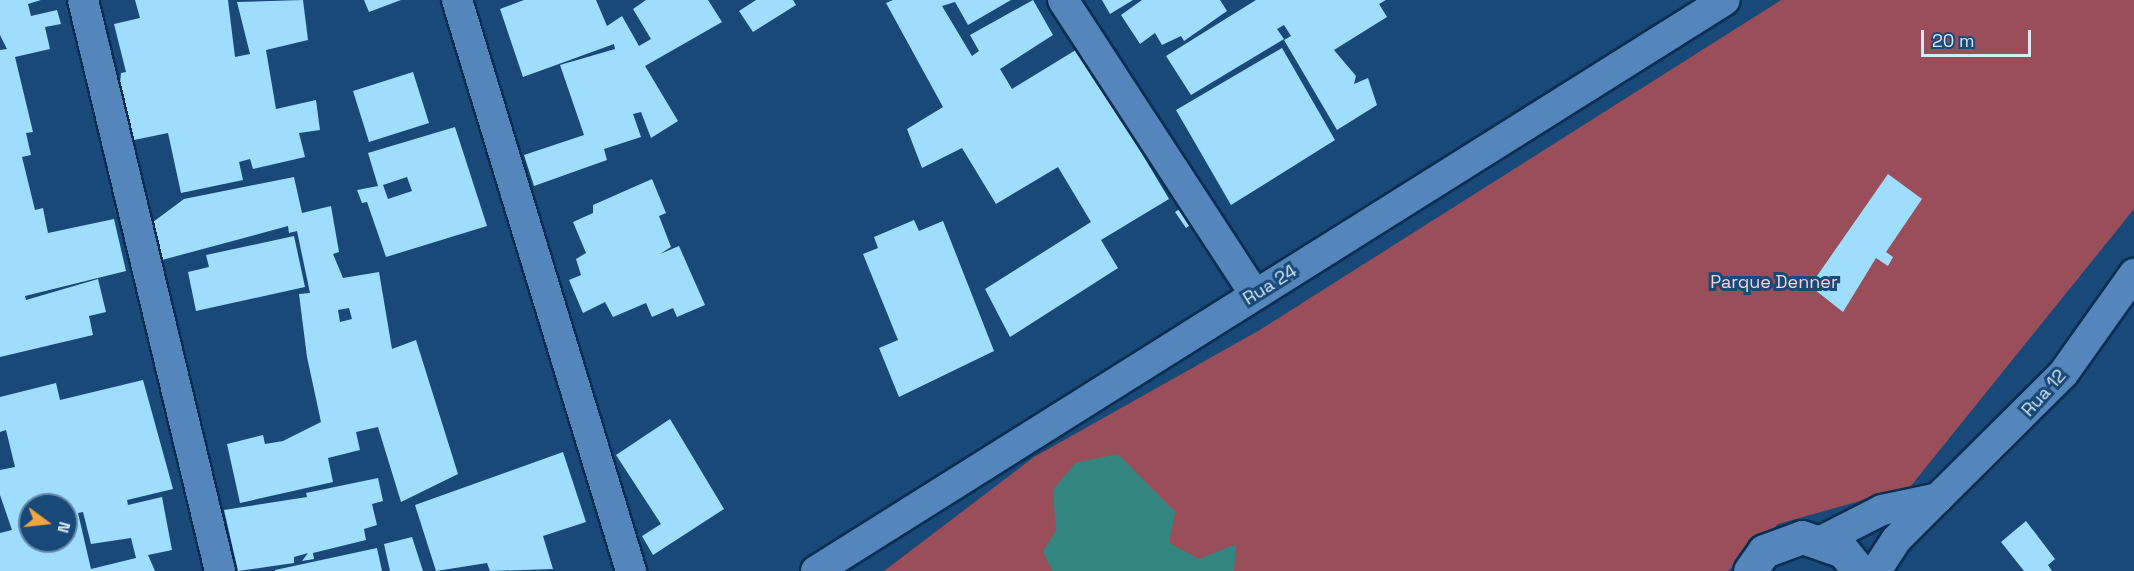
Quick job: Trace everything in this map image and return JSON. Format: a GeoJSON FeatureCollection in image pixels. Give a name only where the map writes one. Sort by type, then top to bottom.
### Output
{"type":"FeatureCollection","features":[{"type":"Feature","properties":{"kind":"street"},"geometry":{"type":"LineString","coordinates":[[83,0],[220,571]]}},
{"type":"Feature","properties":{"kind":"street"},"geometry":{"type":"LineString","coordinates":[[457,0],[631,571]]}},
{"type":"Feature","properties":{"kind":"street"},"geometry":{"type":"LineString","coordinates":[[1063,0],[1255,295]]}},
{"type":"Feature","properties":{"kind":"street","name":"Rua 24"},"geometry":{"type":"LineString","coordinates":[[816,571],[1725,0]]}},
{"type":"Feature","properties":{"kind":"street","name":"Rua 12"},"geometry":{"type":"LineString","coordinates":[[1876,571],[1896,540],[2062,374],[2134,274]]}},
{"type":"Feature","properties":{"kind":"street"},"geometry":{"type":"LineString","coordinates":[[1749,571],[1764,551],[1782,541],[1823,540],[1882,510],[1938,498]]}},
{"type":"Feature","properties":{"kind":"street"},"geometry":{"type":"LineString","coordinates":[[1823,540],[1843,551],[1859,571]]}},
{"type":"Feature","properties":{"kind":"green space","name":"Parque Denner"},"geometry":{"type":"Polygon","coordinates":[[[1781,0],[2134,0],[2134,209],[1910,487],[1778,524],[1728,571],[884,571],[1034,457],[1258,331],[1781,0]]]}},
{"type":"Feature","properties":{"kind":"shaded area"},"geometry":{"type":"Polygon","coordinates":[[[1118,454],[1175,512],[1169,543],[1199,559],[1236,544],[1234,571],[1052,571],[1043,551],[1056,531],[1053,490],[1075,463],[1118,454]]]}},
{"type":"Feature","properties":{"kind":"building"},"geometry":{"type":"Polygon","coordinates":[[[0,0],[41,0],[28,4],[31,16],[57,10],[61,24],[45,27],[50,49],[15,57],[33,132],[26,133],[31,155],[22,157],[35,210],[43,208],[48,233],[114,219],[126,271],[25,296],[26,300],[98,279],[106,312],[89,316],[93,335],[0,357],[0,50],[7,49],[0,35],[0,0]]]}},
{"type":"Feature","properties":{"kind":"building"},"geometry":{"type":"Polygon","coordinates":[[[135,0],[228,0],[235,57],[250,54],[237,2],[303,0],[308,40],[266,50],[276,109],[316,100],[320,130],[299,133],[305,157],[253,169],[250,159],[239,162],[243,180],[181,193],[168,133],[134,140],[120,84],[121,73],[126,72],[114,24],[140,18],[135,0]]]}},
{"type":"Feature","properties":{"kind":"building"},"geometry":{"type":"Polygon","coordinates":[[[364,0],[401,0],[369,12],[364,0]]]}},
{"type":"Feature","properties":{"kind":"building"},"geometry":{"type":"Polygon","coordinates":[[[524,0],[596,0],[607,26],[622,16],[639,46],[651,39],[633,9],[646,0],[708,0],[722,22],[645,66],[678,121],[651,138],[641,112],[633,114],[641,137],[604,149],[607,160],[534,186],[524,155],[584,135],[560,65],[615,49],[614,44],[523,77],[500,9],[524,0]]]}},
{"type":"Feature","properties":{"kind":"building"},"geometry":{"type":"Polygon","coordinates":[[[756,0],[793,0],[796,5],[753,32],[739,11],[756,0]]]}},
{"type":"Feature","properties":{"kind":"building"},"geometry":{"type":"Polygon","coordinates":[[[893,0],[1011,0],[968,25],[955,2],[942,6],[972,56],[979,51],[970,35],[1033,0],[1053,35],[1000,69],[1012,89],[1079,48],[1169,199],[1101,240],[1118,268],[1010,337],[985,289],[1091,222],[1058,167],[996,204],[962,148],[922,168],[907,129],[943,107],[886,3],[893,0]]]}},
{"type":"Feature","properties":{"kind":"building"},"geometry":{"type":"Polygon","coordinates":[[[1102,0],[1133,0],[1110,14],[1102,0]]]}},
{"type":"Feature","properties":{"kind":"building"},"geometry":{"type":"Polygon","coordinates":[[[1142,0],[1220,0],[1227,11],[1184,41],[1181,36],[1162,45],[1155,33],[1140,44],[1121,15],[1142,0]]]}},
{"type":"Feature","properties":{"kind":"building"},"geometry":{"type":"Polygon","coordinates":[[[1256,0],[1386,0],[1379,4],[1387,17],[1334,50],[1356,76],[1354,84],[1368,78],[1377,105],[1337,130],[1284,40],[1291,36],[1284,25],[1277,29],[1284,39],[1191,95],[1166,56],[1256,0]]]}},
{"type":"Feature","properties":{"kind":"building"},"geometry":{"type":"Polygon","coordinates":[[[1282,48],[1335,140],[1231,205],[1176,110],[1282,48]]]}},
{"type":"Feature","properties":{"kind":"building"},"geometry":{"type":"Polygon","coordinates":[[[413,72],[429,123],[369,142],[353,91],[413,72]]]}},
{"type":"Feature","properties":{"kind":"building"},"geometry":{"type":"Polygon","coordinates":[[[455,127],[487,226],[386,257],[367,202],[362,203],[357,190],[378,186],[368,153],[455,127]],[[407,177],[383,185],[388,199],[412,191],[407,177]]]}},
{"type":"Feature","properties":{"kind":"building"},"geometry":{"type":"Polygon","coordinates":[[[1888,174],[1922,199],[1886,252],[1893,257],[1888,266],[1876,258],[1843,312],[1810,286],[1888,174]]]}},
{"type":"Feature","properties":{"kind":"building"},"geometry":{"type":"Polygon","coordinates":[[[294,177],[302,213],[331,206],[339,252],[333,254],[343,278],[379,272],[392,349],[416,340],[458,474],[401,502],[378,427],[356,432],[360,450],[328,458],[333,482],[240,503],[227,444],[263,435],[265,444],[283,441],[321,422],[307,357],[299,294],[310,293],[297,231],[289,233],[288,226],[162,260],[153,222],[184,199],[294,177]],[[349,308],[338,310],[340,322],[352,319],[349,308]]]}},
{"type":"Feature","properties":{"kind":"building"},"geometry":{"type":"Polygon","coordinates":[[[652,179],[666,213],[659,216],[671,247],[660,254],[679,246],[705,305],[677,317],[673,308],[652,317],[646,303],[613,317],[605,302],[583,313],[569,280],[581,275],[576,259],[586,253],[573,222],[593,213],[593,205],[652,179]]]}},
{"type":"Feature","properties":{"kind":"building"},"geometry":{"type":"Polygon","coordinates":[[[1192,201],[1202,217],[1186,228],[1175,212],[1192,201]]]}},
{"type":"Feature","properties":{"kind":"building"},"geometry":{"type":"Polygon","coordinates":[[[914,220],[919,231],[943,221],[994,351],[899,397],[879,348],[898,340],[863,254],[878,248],[874,237],[914,220]]]}},
{"type":"Feature","properties":{"kind":"building"},"geometry":{"type":"Polygon","coordinates":[[[294,236],[305,287],[196,311],[188,272],[209,267],[206,255],[294,236]]]}},
{"type":"Feature","properties":{"kind":"building"},"geometry":{"type":"Polygon","coordinates":[[[143,380],[173,489],[127,500],[128,505],[162,497],[172,550],[148,555],[155,571],[0,571],[0,533],[12,530],[0,495],[0,470],[15,467],[6,430],[0,432],[0,397],[56,383],[60,400],[143,380]],[[83,512],[78,513],[91,569],[136,558],[131,538],[91,544],[83,512]]]}},
{"type":"Feature","properties":{"kind":"building"},"geometry":{"type":"Polygon","coordinates":[[[670,419],[724,509],[653,555],[642,536],[661,524],[616,455],[670,419]]]}},
{"type":"Feature","properties":{"kind":"building"},"geometry":{"type":"Polygon","coordinates":[[[563,452],[586,522],[543,536],[553,569],[490,571],[487,563],[436,571],[415,505],[563,452]]]}},
{"type":"Feature","properties":{"kind":"building"},"geometry":{"type":"Polygon","coordinates":[[[378,478],[383,501],[372,504],[377,525],[364,529],[366,540],[313,553],[314,559],[302,561],[308,553],[294,557],[294,563],[238,571],[224,510],[307,497],[306,493],[378,478]]]}},
{"type":"Feature","properties":{"kind":"building"},"geometry":{"type":"Polygon","coordinates":[[[2026,521],[2055,559],[2048,565],[2052,571],[2024,571],[2001,542],[2026,521]]]}},
{"type":"Feature","properties":{"kind":"building"},"geometry":{"type":"Polygon","coordinates":[[[412,537],[423,571],[390,571],[384,544],[412,537]]]}},
{"type":"Feature","properties":{"kind":"building"},"geometry":{"type":"Polygon","coordinates":[[[377,548],[382,571],[275,571],[275,570],[377,548]]]}}]}
